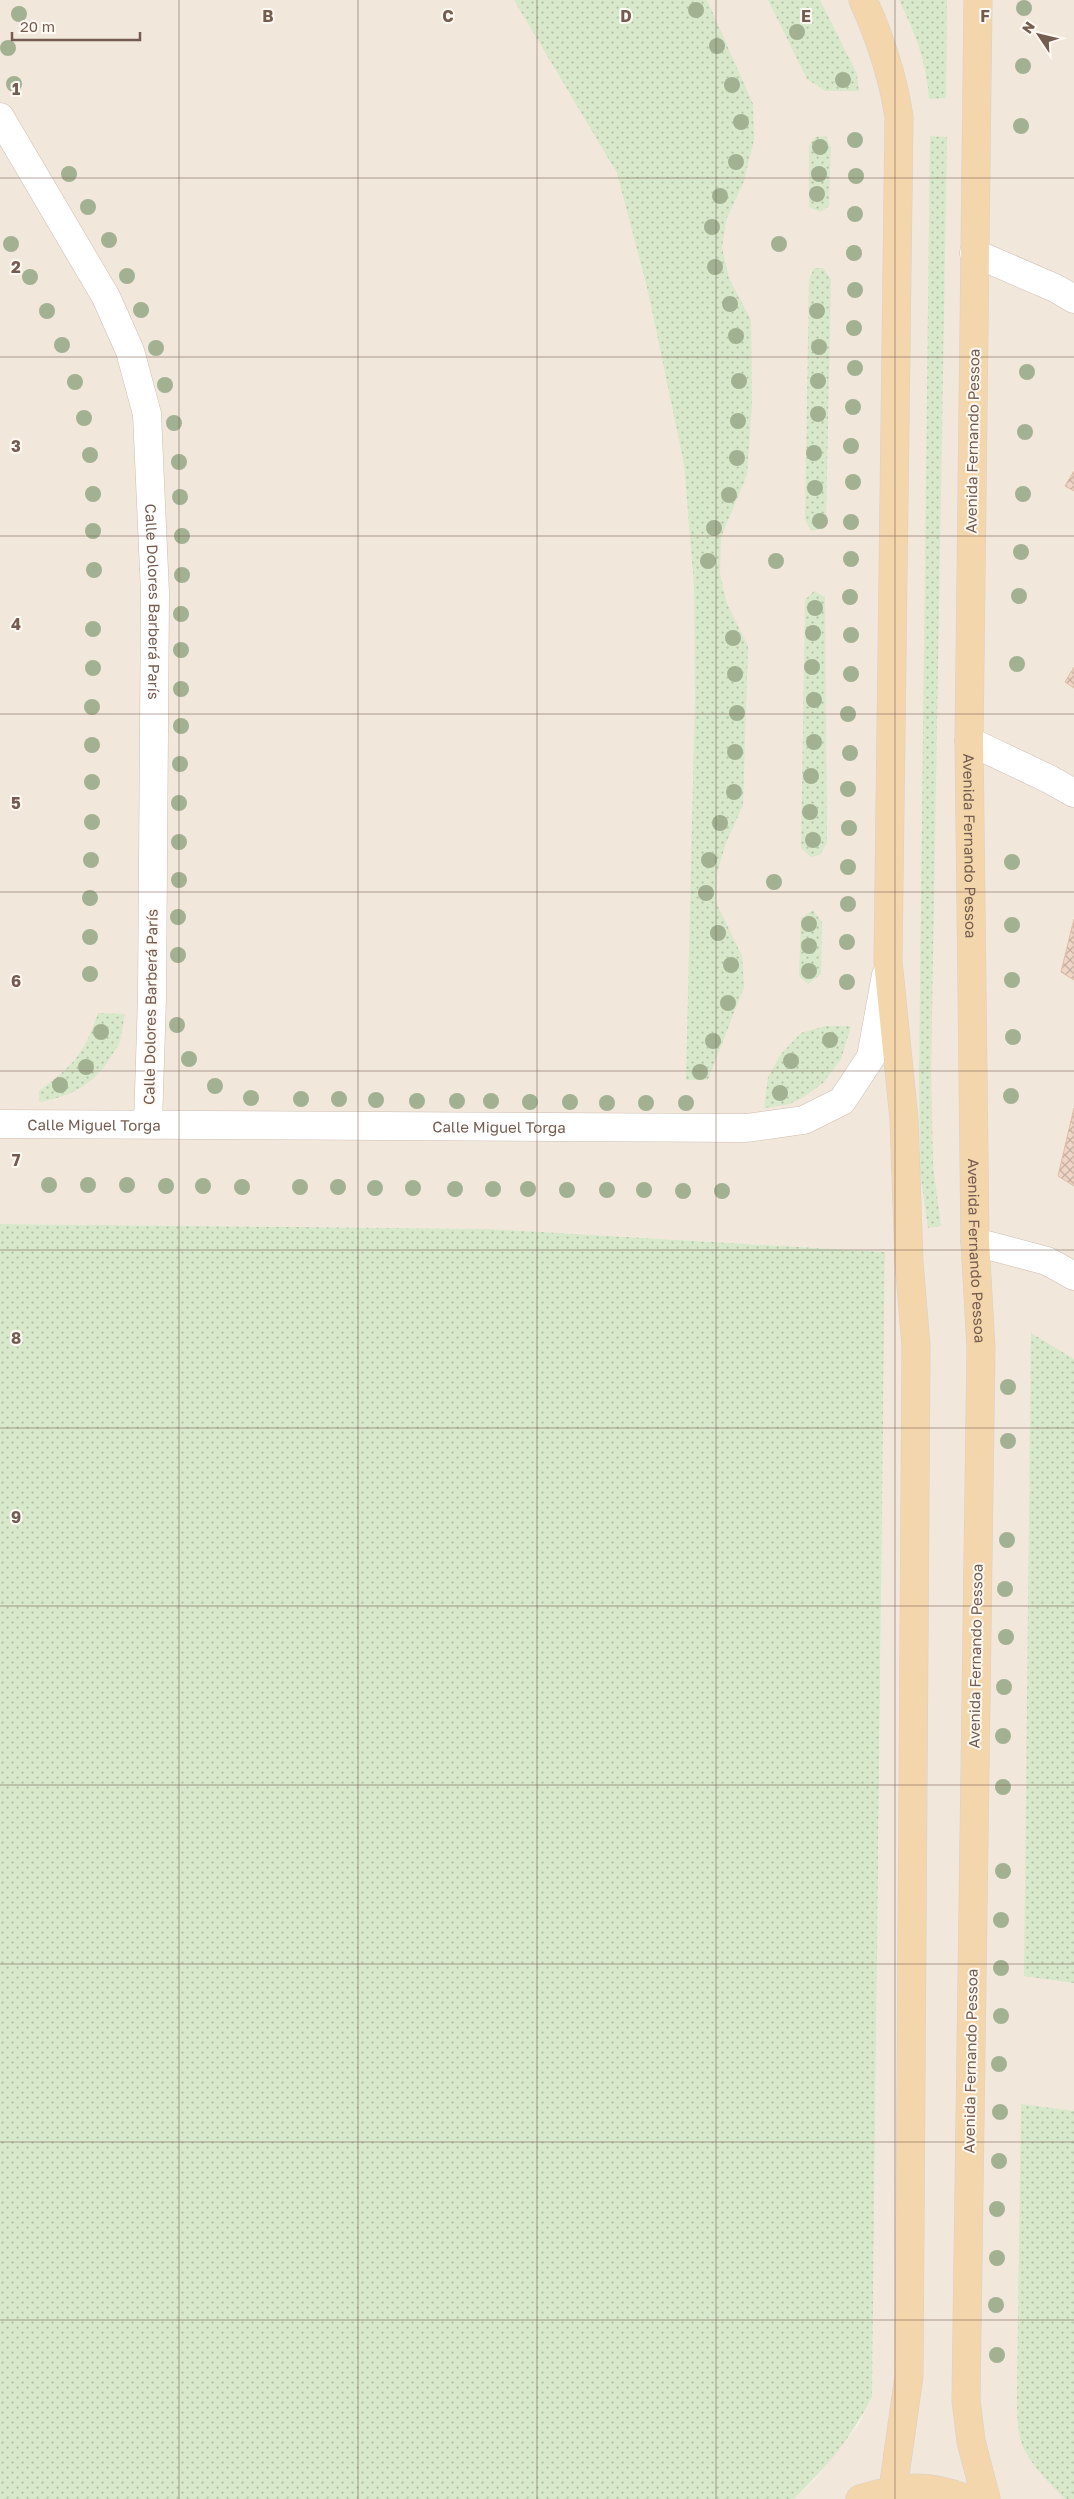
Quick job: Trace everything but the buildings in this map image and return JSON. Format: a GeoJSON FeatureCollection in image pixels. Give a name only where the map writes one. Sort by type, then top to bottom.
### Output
{"type":"FeatureCollection","features":[{"type":"Feature","properties":{"kind":"main road"},"geometry":{"type":"LineString","coordinates":[[863,0],[880,38],[896,93],[899,116],[888,962],[904,1119],[909,1262],[916,1346],[909,2376],[893,2489]]}},
{"type":"Feature","properties":{"kind":"main road","name":"Avenida Fernando Pessoa"},"geometry":{"type":"LineString","coordinates":[[978,0],[969,741],[975,1242],[981,1348],[966,2400],[971,2441],[986,2499]]}},
{"type":"Feature","properties":{"kind":"main road"},"geometry":{"type":"LineString","coordinates":[[860,2499],[893,2489],[942,2489],[967,2499]]}},
{"type":"Feature","properties":{"kind":"street","name":"Calle Dolores Barberá París"},"geometry":{"type":"LineString","coordinates":[[0,117],[106,297],[130,351],[146,414],[155,593],[152,998],[148,1123]]}},
{"type":"Feature","properties":{"kind":"street"},"geometry":{"type":"LineString","coordinates":[[974,253],[1055,288],[1074,299]]}},
{"type":"Feature","properties":{"kind":"street"},"geometry":{"type":"LineString","coordinates":[[969,741],[1074,793]]}},
{"type":"Feature","properties":{"kind":"street","name":"Calle Miguel Torga"},"geometry":{"type":"LineString","coordinates":[[0,1124],[148,1123],[746,1128],[804,1120],[842,1101],[872,1057],[888,962]]}},
{"type":"Feature","properties":{"kind":"street"},"geometry":{"type":"LineString","coordinates":[[975,1242],[1047,1261],[1074,1276]]}},
{"type":"Feature","properties":{"kind":"shaded area"},"geometry":{"type":"Polygon","coordinates":[[[0,0],[1074,0],[1074,2499],[794,2499],[814,2480],[858,2425],[872,2397],[885,1252],[490,1229],[0,1224],[0,0]]]}},
{"type":"Feature","properties":{"kind":"green space"},"geometry":{"type":"Polygon","coordinates":[[[514,0],[707,0],[753,104],[754,140],[744,181],[726,220],[722,248],[729,278],[751,320],[752,403],[747,475],[721,537],[720,574],[727,604],[748,646],[743,805],[726,843],[717,873],[716,902],[742,956],[744,987],[708,1080],[686,1080],[695,697],[694,585],[684,464],[648,291],[617,173],[514,0]]]}},
{"type":"Feature","properties":{"kind":"green space"},"geometry":{"type":"Polygon","coordinates":[[[768,0],[820,0],[857,74],[859,91],[825,91],[807,79],[768,0]]]}},
{"type":"Feature","properties":{"kind":"green space"},"geometry":{"type":"Polygon","coordinates":[[[899,0],[947,0],[946,98],[929,99],[923,60],[899,0]]]}},
{"type":"Feature","properties":{"kind":"green space"},"geometry":{"type":"Polygon","coordinates":[[[826,136],[831,148],[829,206],[820,212],[809,207],[809,146],[815,137],[826,136]]]}},
{"type":"Feature","properties":{"kind":"green space"},"geometry":{"type":"Polygon","coordinates":[[[930,136],[947,137],[931,1073],[933,1165],[941,1226],[928,1228],[920,1171],[919,1077],[930,136]]]}},
{"type":"Feature","properties":{"kind":"green space"},"geometry":{"type":"Polygon","coordinates":[[[814,268],[823,268],[831,280],[826,521],[819,529],[811,531],[805,520],[809,280],[814,268]]]}},
{"type":"Feature","properties":{"kind":"green space"},"geometry":{"type":"Polygon","coordinates":[[[814,591],[825,597],[827,843],[820,855],[811,857],[801,848],[805,600],[814,591]]]}},
{"type":"Feature","properties":{"kind":"green space"},"geometry":{"type":"Polygon","coordinates":[[[813,910],[822,922],[821,974],[808,984],[799,976],[801,918],[813,910]]]}},
{"type":"Feature","properties":{"kind":"green space"},"geometry":{"type":"Polygon","coordinates":[[[98,1013],[125,1014],[117,1048],[96,1076],[80,1088],[61,1097],[39,1102],[39,1091],[61,1074],[82,1049],[98,1013]]]}},
{"type":"Feature","properties":{"kind":"green space"},"geometry":{"type":"Polygon","coordinates":[[[825,1026],[851,1026],[841,1059],[823,1083],[802,1098],[787,1105],[764,1108],[768,1077],[781,1054],[801,1033],[825,1026]]]}},
{"type":"Feature","properties":{"kind":"green space"},"geometry":{"type":"Polygon","coordinates":[[[0,1224],[490,1229],[885,1252],[872,2397],[847,2439],[817,2476],[794,2499],[0,2499],[0,1224]]]}},
{"type":"Feature","properties":{"kind":"green space"},"geometry":{"type":"Polygon","coordinates":[[[1031,1333],[1074,1359],[1074,1983],[1024,1976],[1031,1333]]]}},
{"type":"Feature","properties":{"kind":"green space"},"geometry":{"type":"Polygon","coordinates":[[[1021,2104],[1074,2111],[1074,2499],[1065,2499],[1037,2469],[1025,2452],[1018,2428],[1021,2104]]]}}]}
